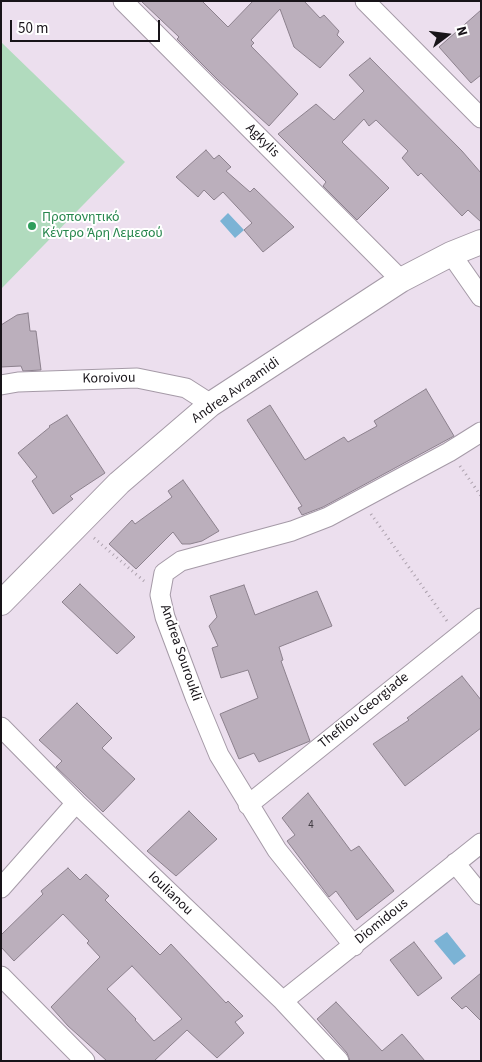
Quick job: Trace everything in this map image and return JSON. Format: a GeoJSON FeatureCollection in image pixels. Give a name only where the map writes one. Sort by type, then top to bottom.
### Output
{"type":"FeatureCollection","features":[{"type":"Feature","properties":{"kind":"street","name":"Agkylis"},"geometry":{"type":"LineString","coordinates":[[123,1],[401,280]]}},
{"type":"Feature","properties":{"kind":"street"},"geometry":{"type":"LineString","coordinates":[[365,1],[481,118]]}},
{"type":"Feature","properties":{"kind":"street","name":"Andrea Avraamidi"},"geometry":{"type":"LineString","coordinates":[[1,603],[119,483],[211,404],[401,280],[452,254],[481,242]]}},
{"type":"Feature","properties":{"kind":"street"},"geometry":{"type":"LineString","coordinates":[[452,254],[481,297]]}},
{"type":"Feature","properties":{"kind":"street","name":"Koroivou"},"geometry":{"type":"LineString","coordinates":[[1,385],[18,382],[136,378],[186,388],[211,404]]}},
{"type":"Feature","properties":{"kind":"street","name":"Andrea Souroukli"},"geometry":{"type":"LineString","coordinates":[[354,946],[277,850],[219,755],[194,696],[165,617],[160,595],[164,573],[181,561],[292,531],[328,516],[449,452],[481,432]]}},
{"type":"Feature","properties":{"kind":"street","name":"Thefilou Georgiade"},"geometry":{"type":"LineString","coordinates":[[248,805],[481,618]]}},
{"type":"Feature","properties":{"kind":"street","name":"Ioulianou"},"geometry":{"type":"LineString","coordinates":[[1,727],[76,803],[283,1001],[339,1061]]}},
{"type":"Feature","properties":{"kind":"street"},"geometry":{"type":"LineString","coordinates":[[1,888],[76,803]]}},
{"type":"Feature","properties":{"kind":"street","name":"Diomidous"},"geometry":{"type":"LineString","coordinates":[[283,1001],[481,843]]}},
{"type":"Feature","properties":{"kind":"street"},"geometry":{"type":"LineString","coordinates":[[455,863],[481,895]]}},
{"type":"Feature","properties":{"kind":"street"},"geometry":{"type":"LineString","coordinates":[[1,976],[85,1061]]}},
{"type":"Feature","properties":{"kind":"path"},"geometry":{"type":"LineString","coordinates":[[449,452],[481,496]]}},
{"type":"Feature","properties":{"kind":"path"},"geometry":{"type":"LineString","coordinates":[[360,500],[458,636]]}},
{"type":"Feature","properties":{"kind":"path"},"geometry":{"type":"LineString","coordinates":[[78,525],[160,595]]}},
{"type":"Feature","properties":{"kind":"green space","name":"Προπονητικό Κέντρο Άρη Λεμεσού"},"geometry":{"type":"Polygon","coordinates":[[[1,42],[125,162],[1,289],[1,42]]]}},
{"type":"Feature","properties":{"kind":"water"},"geometry":{"type":"Polygon","coordinates":[[[228,213],[244,230],[235,238],[220,221],[228,213]]]}},
{"type":"Feature","properties":{"kind":"water"},"geometry":{"type":"Polygon","coordinates":[[[447,932],[466,956],[454,965],[434,941],[447,932]]]}},
{"type":"Feature","properties":{"kind":"building"},"geometry":{"type":"Polygon","coordinates":[[[141,1],[202,1],[228,27],[253,1],[304,1],[320,18],[324,15],[339,31],[337,35],[344,42],[320,68],[294,47],[280,9],[251,40],[254,43],[251,46],[298,94],[269,126],[218,80],[177,39],[179,37],[141,1]]]}},
{"type":"Feature","properties":{"kind":"building"},"geometry":{"type":"Polygon","coordinates":[[[481,10],[481,75],[471,83],[439,47],[481,10]]]}},
{"type":"Feature","properties":{"kind":"building"},"geometry":{"type":"Polygon","coordinates":[[[370,58],[462,151],[481,173],[481,222],[468,210],[462,216],[421,173],[418,176],[402,158],[408,151],[376,120],[369,126],[364,119],[342,142],[389,188],[357,220],[323,186],[326,182],[278,134],[316,104],[334,120],[364,91],[349,75],[370,58]]]}},
{"type":"Feature","properties":{"kind":"building"},"geometry":{"type":"Polygon","coordinates":[[[206,150],[214,159],[219,155],[231,167],[226,171],[250,192],[254,188],[294,227],[263,252],[244,230],[252,223],[223,192],[214,200],[204,190],[198,197],[176,177],[206,150]]]}},
{"type":"Feature","properties":{"kind":"building"},"geometry":{"type":"Polygon","coordinates":[[[28,313],[30,331],[36,331],[41,370],[23,371],[21,366],[1,367],[1,325],[17,315],[28,313]]]}},
{"type":"Feature","properties":{"kind":"building"},"geometry":{"type":"Polygon","coordinates":[[[426,389],[454,436],[323,507],[302,515],[298,508],[302,506],[247,420],[270,405],[305,460],[344,437],[348,442],[377,426],[374,421],[426,389]]]}},
{"type":"Feature","properties":{"kind":"building"},"geometry":{"type":"Polygon","coordinates":[[[67,415],[105,473],[70,496],[73,499],[53,514],[32,481],[37,477],[18,453],[49,426],[67,415]]]}},
{"type":"Feature","properties":{"kind":"building"},"geometry":{"type":"Polygon","coordinates":[[[183,480],[219,531],[202,541],[190,544],[182,544],[173,532],[136,569],[109,544],[132,520],[135,524],[172,497],[168,491],[183,480]]]}},
{"type":"Feature","properties":{"kind":"building"},"geometry":{"type":"Polygon","coordinates":[[[80,584],[135,637],[117,654],[62,602],[80,584]]]}},
{"type":"Feature","properties":{"kind":"building"},"geometry":{"type":"Polygon","coordinates":[[[244,585],[255,615],[317,591],[332,626],[279,647],[283,660],[281,661],[310,741],[259,762],[254,753],[239,759],[220,714],[258,698],[248,670],[221,678],[212,648],[218,646],[209,626],[217,617],[210,596],[244,585]]]}},
{"type":"Feature","properties":{"kind":"building"},"geometry":{"type":"Polygon","coordinates":[[[462,676],[481,700],[481,728],[405,786],[373,744],[409,720],[407,718],[462,676]]]}},
{"type":"Feature","properties":{"kind":"building"},"geometry":{"type":"Polygon","coordinates":[[[77,703],[112,738],[102,748],[135,779],[103,812],[56,767],[62,761],[39,740],[77,703]]]}},
{"type":"Feature","properties":{"kind":"building"},"geometry":{"type":"Polygon","coordinates":[[[308,793],[351,851],[359,846],[394,891],[357,920],[336,891],[329,897],[287,841],[295,835],[282,818],[308,793]]]}},
{"type":"Feature","properties":{"kind":"building"},"geometry":{"type":"Polygon","coordinates":[[[189,811],[217,839],[176,876],[147,851],[189,811]]]}},
{"type":"Feature","properties":{"kind":"building"},"geometry":{"type":"Polygon","coordinates":[[[68,868],[80,880],[86,874],[109,896],[105,900],[160,955],[171,944],[226,1003],[228,1001],[243,1016],[235,1022],[244,1033],[217,1058],[187,1030],[154,1061],[107,1061],[68,1026],[51,1007],[100,957],[87,943],[89,941],[63,914],[14,961],[1,947],[1,935],[43,894],[41,891],[68,868]],[[132,966],[107,989],[154,1041],[182,1019],[132,966]]]}},
{"type":"Feature","properties":{"kind":"building"},"geometry":{"type":"Polygon","coordinates":[[[414,942],[442,978],[418,996],[390,960],[414,942]]]}},
{"type":"Feature","properties":{"kind":"building"},"geometry":{"type":"Polygon","coordinates":[[[481,973],[481,1021],[466,1006],[462,1009],[451,998],[481,973]]]}},
{"type":"Feature","properties":{"kind":"building"},"geometry":{"type":"Polygon","coordinates":[[[336,1002],[382,1051],[402,1034],[425,1061],[350,1061],[347,1053],[317,1019],[336,1002]]]}},
{"type":"Feature","properties":{"kind":"place","name":"Προπονητικό Κέντρο Άρη Λεμεσού"},"geometry":{"type":"Point","coordinates":[32,226]}}]}
